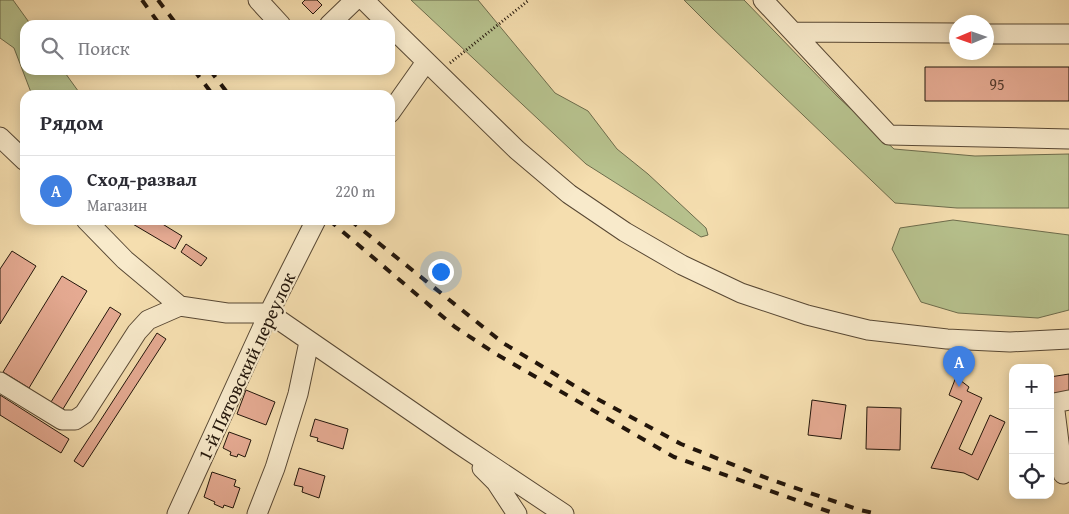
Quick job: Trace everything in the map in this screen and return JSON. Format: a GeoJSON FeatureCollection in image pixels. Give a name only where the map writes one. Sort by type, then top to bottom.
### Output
{"type":"FeatureCollection","features":[{"type":"Feature","properties":{"kind":"street"},"geometry":{"type":"LineString","coordinates":[[258,0],[276,20]]}},
{"type":"Feature","properties":{"kind":"street"},"geometry":{"type":"LineString","coordinates":[[334,20],[355,0]]}},
{"type":"Feature","properties":{"kind":"street"},"geometry":{"type":"LineString","coordinates":[[364,0],[385,20]]}},
{"type":"Feature","properties":{"kind":"street"},"geometry":{"type":"LineString","coordinates":[[763,0],[889,134],[1069,139]]}},
{"type":"Feature","properties":{"kind":"street"},"geometry":{"type":"LineString","coordinates":[[395,30],[517,150],[569,194],[641,242],[682,265],[741,293],[807,315],[868,330],[947,339],[1001,341],[1069,339]]}},
{"type":"Feature","properties":{"kind":"street"},"geometry":{"type":"LineString","coordinates":[[793,32],[949,33]]}},
{"type":"Feature","properties":{"kind":"street"},"geometry":{"type":"LineString","coordinates":[[994,34],[1069,34]]}},
{"type":"Feature","properties":{"kind":"street"},"geometry":{"type":"LineString","coordinates":[[395,108],[432,67]]}},
{"type":"Feature","properties":{"kind":"street"},"geometry":{"type":"LineString","coordinates":[[0,137],[20,156]]}},
{"type":"Feature","properties":{"kind":"street"},"geometry":{"type":"LineString","coordinates":[[91,225],[125,260],[180,306]]}},
{"type":"Feature","properties":{"kind":"street","name":"1-й Пятовский переулок"},"geometry":{"type":"LineString","coordinates":[[177,514],[269,312],[313,225]]}},
{"type":"Feature","properties":{"kind":"street"},"geometry":{"type":"LineString","coordinates":[[0,382],[62,420],[75,420],[84,414],[137,332],[148,320],[180,306],[227,312],[269,312],[309,342],[564,514]]}},
{"type":"Feature","properties":{"kind":"street"},"geometry":{"type":"LineString","coordinates":[[257,514],[275,468],[298,394],[309,342]]}},
{"type":"Feature","properties":{"kind":"street"},"geometry":{"type":"LineString","coordinates":[[1063,474],[1054,403],[1069,400]]}},
{"type":"Feature","properties":{"kind":"street"},"geometry":{"type":"LineString","coordinates":[[458,444],[496,482],[517,514]]}},
{"type":"Feature","properties":{"kind":"path"},"geometry":{"type":"LineString","coordinates":[[432,67],[529,0]]}},
{"type":"Feature","properties":{"kind":"green space"},"geometry":{"type":"Polygon","coordinates":[[[0,0],[13,0],[27,20],[20,20],[20,64],[14,48],[0,38],[0,0]]]}},
{"type":"Feature","properties":{"kind":"green space"},"geometry":{"type":"Polygon","coordinates":[[[411,0],[478,0],[555,93],[588,111],[617,149],[648,174],[706,228],[708,235],[701,237],[586,164],[411,0]]]}},
{"type":"Feature","properties":{"kind":"green space"},"geometry":{"type":"Polygon","coordinates":[[[684,0],[744,0],[838,97],[894,149],[975,156],[1069,154],[1069,208],[957,208],[895,203],[684,0]]]}},
{"type":"Feature","properties":{"kind":"green space"},"geometry":{"type":"Polygon","coordinates":[[[24,75],[67,75],[77,90],[30,90],[24,75]]]}},
{"type":"Feature","properties":{"kind":"green space"},"geometry":{"type":"Polygon","coordinates":[[[953,220],[1069,235],[1069,310],[1038,318],[958,313],[921,302],[892,249],[900,228],[953,220]]]}},
{"type":"Feature","properties":{"kind":"building"},"geometry":{"type":"Polygon","coordinates":[[[305,0],[317,0],[322,5],[313,14],[302,3],[305,0]]]}},
{"type":"Feature","properties":{"kind":"building"},"geometry":{"type":"Polygon","coordinates":[[[925,67],[1069,67],[1069,101],[925,101],[925,67]]]}},
{"type":"Feature","properties":{"kind":"building"},"geometry":{"type":"Polygon","coordinates":[[[134,225],[164,225],[182,236],[175,249],[134,225]]]}},
{"type":"Feature","properties":{"kind":"building"},"geometry":{"type":"Polygon","coordinates":[[[186,244],[207,258],[201,266],[181,252],[186,244]]]}},
{"type":"Feature","properties":{"kind":"building"},"geometry":{"type":"Polygon","coordinates":[[[12,251],[36,266],[0,324],[0,269],[12,251]]]}},
{"type":"Feature","properties":{"kind":"building"},"geometry":{"type":"Polygon","coordinates":[[[62,276],[87,291],[29,388],[3,372],[62,276]]]}},
{"type":"Feature","properties":{"kind":"building"},"geometry":{"type":"Polygon","coordinates":[[[110,307],[121,314],[63,409],[51,402],[110,307]]]}},
{"type":"Feature","properties":{"kind":"building"},"geometry":{"type":"Polygon","coordinates":[[[157,333],[166,339],[83,467],[74,461],[157,333]]]}},
{"type":"Feature","properties":{"kind":"building"},"geometry":{"type":"Polygon","coordinates":[[[1069,374],[1069,392],[1054,394],[1054,376],[1069,374]]]}},
{"type":"Feature","properties":{"kind":"building"},"geometry":{"type":"Polygon","coordinates":[[[956,377],[969,387],[967,391],[982,398],[959,449],[972,455],[990,415],[1005,422],[978,480],[964,473],[931,468],[962,401],[949,395],[956,377]]]}},
{"type":"Feature","properties":{"kind":"building"},"geometry":{"type":"Polygon","coordinates":[[[246,390],[275,402],[266,425],[237,414],[246,390]]]}},
{"type":"Feature","properties":{"kind":"building"},"geometry":{"type":"Polygon","coordinates":[[[0,395],[69,439],[61,453],[0,415],[0,395]]]}},
{"type":"Feature","properties":{"kind":"building"},"geometry":{"type":"Polygon","coordinates":[[[812,400],[846,405],[841,439],[808,435],[812,400]]]}},
{"type":"Feature","properties":{"kind":"building"},"geometry":{"type":"Polygon","coordinates":[[[867,407],[901,408],[900,450],[866,449],[867,407]]]}},
{"type":"Feature","properties":{"kind":"building"},"geometry":{"type":"Polygon","coordinates":[[[315,419],[348,429],[343,449],[317,441],[318,438],[310,436],[315,419]]]}},
{"type":"Feature","properties":{"kind":"building"},"geometry":{"type":"Polygon","coordinates":[[[229,432],[251,440],[245,457],[238,454],[237,457],[230,455],[231,452],[223,448],[229,432]]]}},
{"type":"Feature","properties":{"kind":"building"},"geometry":{"type":"Polygon","coordinates":[[[299,468],[325,476],[319,498],[302,492],[303,487],[294,485],[299,468]]]}},
{"type":"Feature","properties":{"kind":"building"},"geometry":{"type":"Polygon","coordinates":[[[212,472],[236,480],[234,486],[240,488],[233,508],[224,505],[223,508],[204,497],[212,472]]]}},
{"type":"Feature","properties":{"kind":"railway"},"geometry":{"type":"LineString","coordinates":[[142,0],[156,20]]}},
{"type":"Feature","properties":{"kind":"railway"},"geometry":{"type":"LineString","coordinates":[[158,0],[173,20]]}},
{"type":"Feature","properties":{"kind":"railway"},"geometry":{"type":"LineString","coordinates":[[198,75],[209,90]]}},
{"type":"Feature","properties":{"kind":"railway"},"geometry":{"type":"LineString","coordinates":[[214,75],[225,90]]}},
{"type":"Feature","properties":{"kind":"railway"},"geometry":{"type":"LineString","coordinates":[[335,225],[455,327],[496,354],[674,457],[836,514]]}},
{"type":"Feature","properties":{"kind":"railway"},"geometry":{"type":"LineString","coordinates":[[356,225],[503,343],[590,395],[681,444],[769,479],[860,510],[878,514]]}},
{"type":"Feature","properties":{"kind":"place","name":"Сход-развал"},"geometry":{"type":"Point","coordinates":[959,387]}}]}
